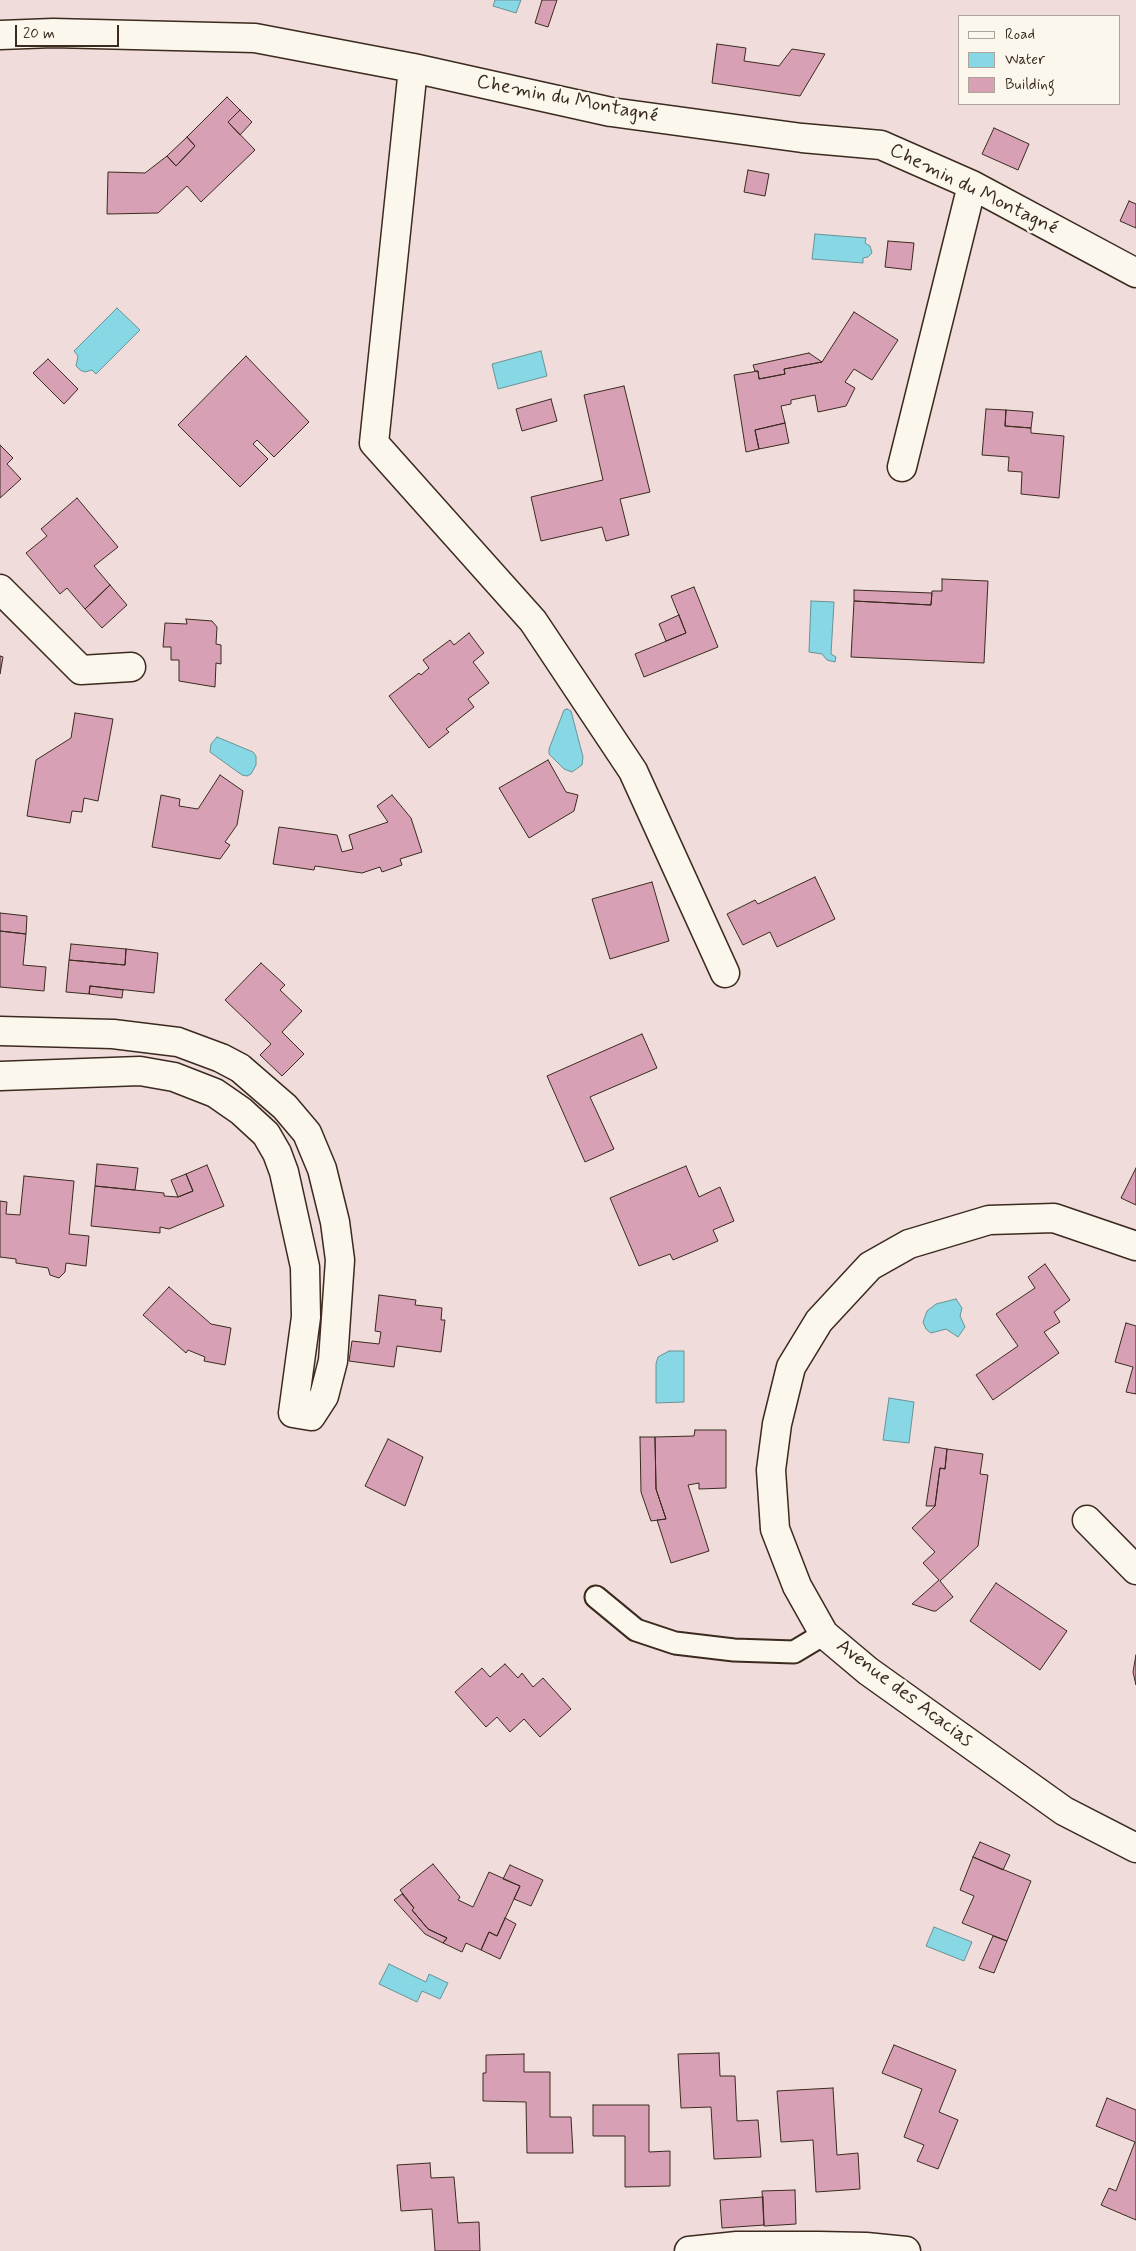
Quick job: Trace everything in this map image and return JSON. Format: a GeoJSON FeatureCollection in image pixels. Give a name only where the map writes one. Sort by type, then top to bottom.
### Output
{"type":"FeatureCollection","features":[{"type":"Feature","properties":{"kind":"street","name":"Chemin du Montagné"},"geometry":{"type":"LineString","coordinates":[[0,34],[53,33],[255,38],[413,68],[610,112],[802,138],[881,145],[972,185],[1136,273]]}},
{"type":"Feature","properties":{"kind":"street"},"geometry":{"type":"LineString","coordinates":[[413,68],[374,443],[533,621],[633,771],[725,973]]}},
{"type":"Feature","properties":{"kind":"street"},"geometry":{"type":"LineString","coordinates":[[902,467],[972,185]]}},
{"type":"Feature","properties":{"kind":"street"},"geometry":{"type":"LineString","coordinates":[[0,589],[81,670],[131,667]]}},
{"type":"Feature","properties":{"kind":"street"},"geometry":{"type":"LineString","coordinates":[[0,1031],[113,1034],[178,1042],[221,1058],[240,1068],[285,1107],[307,1133],[322,1169],[335,1222],[340,1260],[333,1361],[324,1396],[311,1416],[293,1413],[306,1317],[306,1267],[284,1172],[277,1153],[266,1134],[241,1111],[215,1093],[174,1077],[140,1071],[0,1076]]}},
{"type":"Feature","properties":{"kind":"street","name":"Avenue des Acacias"},"geometry":{"type":"LineString","coordinates":[[1136,1246],[1054,1218],[989,1220],[909,1244],[870,1266],[819,1321],[791,1368],[776,1424],[771,1470],[775,1529],[797,1586],[824,1634],[868,1671],[1064,1811],[1136,1848]]}},
{"type":"Feature","properties":{"kind":"street"},"geometry":{"type":"LineString","coordinates":[[1087,1520],[1136,1570]]}},
{"type":"Feature","properties":{"kind":"street"},"geometry":{"type":"LineString","coordinates":[[689,2251],[737,2246],[819,2246],[866,2247],[906,2251]]}},
{"type":"Feature","properties":{"kind":"lane"},"geometry":{"type":"LineString","coordinates":[[596,1597],[636,1630],[675,1643],[734,1650],[794,1652],[824,1634]]}},
{"type":"Feature","properties":{"kind":"water"},"geometry":{"type":"Polygon","coordinates":[[[495,0],[521,0],[516,13],[493,6],[495,0]]]}},
{"type":"Feature","properties":{"kind":"water"},"geometry":{"type":"Polygon","coordinates":[[[815,234],[866,238],[865,243],[870,246],[872,253],[868,257],[863,258],[863,263],[812,259],[815,234]]]}},
{"type":"Feature","properties":{"kind":"water"},"geometry":{"type":"Polygon","coordinates":[[[117,308],[140,330],[96,374],[92,370],[85,372],[80,370],[76,366],[78,356],[74,351],[117,308]]]}},
{"type":"Feature","properties":{"kind":"water"},"geometry":{"type":"Polygon","coordinates":[[[541,351],[547,376],[498,389],[492,364],[541,351]]]}},
{"type":"Feature","properties":{"kind":"water"},"geometry":{"type":"Polygon","coordinates":[[[811,601],[834,602],[831,654],[836,657],[835,662],[827,660],[822,654],[809,652],[811,601]]]}},
{"type":"Feature","properties":{"kind":"water"},"geometry":{"type":"Polygon","coordinates":[[[564,710],[571,711],[583,757],[582,765],[572,772],[564,769],[549,754],[549,749],[564,710]]]}},
{"type":"Feature","properties":{"kind":"water"},"geometry":{"type":"Polygon","coordinates":[[[217,737],[253,752],[256,756],[256,765],[251,774],[247,776],[242,775],[210,752],[211,744],[217,737]]]}},
{"type":"Feature","properties":{"kind":"water"},"geometry":{"type":"Polygon","coordinates":[[[956,1299],[962,1308],[960,1316],[965,1327],[958,1337],[946,1329],[931,1333],[926,1329],[923,1322],[927,1311],[936,1304],[956,1299]]]}},
{"type":"Feature","properties":{"kind":"water"},"geometry":{"type":"Polygon","coordinates":[[[669,1351],[684,1351],[684,1402],[656,1403],[656,1364],[658,1357],[669,1351]]]}},
{"type":"Feature","properties":{"kind":"water"},"geometry":{"type":"Polygon","coordinates":[[[889,1398],[914,1402],[909,1443],[883,1440],[889,1398]]]}},
{"type":"Feature","properties":{"kind":"water"},"geometry":{"type":"Polygon","coordinates":[[[934,1927],[972,1942],[964,1961],[926,1946],[934,1927]]]}},
{"type":"Feature","properties":{"kind":"water"},"geometry":{"type":"Polygon","coordinates":[[[389,1964],[426,1982],[429,1974],[448,1983],[440,1999],[422,1991],[417,2002],[379,1984],[389,1964]]]}},
{"type":"Feature","properties":{"kind":"building"},"geometry":{"type":"Polygon","coordinates":[[[542,0],[557,0],[548,27],[535,23],[542,0]]]}},
{"type":"Feature","properties":{"kind":"building"},"geometry":{"type":"Polygon","coordinates":[[[717,44],[746,48],[744,61],[779,66],[792,49],[825,54],[800,96],[712,83],[717,44]]]}},
{"type":"Feature","properties":{"kind":"building"},"geometry":{"type":"Polygon","coordinates":[[[227,97],[240,110],[228,122],[255,150],[201,202],[187,186],[158,213],[107,214],[108,172],[145,173],[167,156],[176,166],[195,146],[187,137],[227,97]]]}},
{"type":"Feature","properties":{"kind":"building"},"geometry":{"type":"Polygon","coordinates":[[[240,110],[252,122],[240,135],[228,122],[240,110]]]}},
{"type":"Feature","properties":{"kind":"building"},"geometry":{"type":"Polygon","coordinates":[[[994,128],[1029,144],[1018,170],[982,154],[994,128]]]}},
{"type":"Feature","properties":{"kind":"building"},"geometry":{"type":"Polygon","coordinates":[[[187,137],[195,146],[176,166],[167,156],[187,137]]]}},
{"type":"Feature","properties":{"kind":"building"},"geometry":{"type":"Polygon","coordinates":[[[748,170],[769,174],[765,196],[744,192],[748,170]]]}},
{"type":"Feature","properties":{"kind":"building"},"geometry":{"type":"Polygon","coordinates":[[[1129,201],[1136,204],[1136,228],[1120,221],[1129,201]]]}},
{"type":"Feature","properties":{"kind":"building"},"geometry":{"type":"Polygon","coordinates":[[[888,241],[914,243],[911,270],[885,267],[888,241]]]}},
{"type":"Feature","properties":{"kind":"building"},"geometry":{"type":"Polygon","coordinates":[[[854,312],[898,340],[872,380],[854,369],[845,382],[855,388],[846,406],[818,412],[815,395],[791,400],[791,404],[781,406],[785,423],[755,430],[759,449],[746,452],[734,375],[758,371],[759,379],[785,374],[784,369],[822,362],[854,312]]]}},
{"type":"Feature","properties":{"kind":"building"},"geometry":{"type":"Polygon","coordinates":[[[809,353],[822,362],[784,369],[785,374],[759,379],[758,371],[755,371],[753,365],[809,353]]]}},
{"type":"Feature","properties":{"kind":"building"},"geometry":{"type":"Polygon","coordinates":[[[246,356],[309,422],[274,457],[257,440],[253,444],[268,459],[240,487],[178,425],[246,356]]]}},
{"type":"Feature","properties":{"kind":"building"},"geometry":{"type":"Polygon","coordinates":[[[48,359],[78,389],[64,404],[33,373],[48,359]]]}},
{"type":"Feature","properties":{"kind":"building"},"geometry":{"type":"Polygon","coordinates":[[[624,386],[650,492],[620,499],[629,535],[606,541],[602,527],[541,541],[531,497],[603,480],[584,395],[624,386]]]}},
{"type":"Feature","properties":{"kind":"building"},"geometry":{"type":"Polygon","coordinates":[[[551,399],[557,421],[522,431],[516,409],[551,399]]]}},
{"type":"Feature","properties":{"kind":"building"},"geometry":{"type":"Polygon","coordinates":[[[986,409],[1006,410],[1005,426],[1031,428],[1031,433],[1064,436],[1059,498],[1021,494],[1022,472],[1008,471],[1009,457],[982,455],[986,409]]]}},
{"type":"Feature","properties":{"kind":"building"},"geometry":{"type":"Polygon","coordinates":[[[1006,410],[1033,412],[1031,428],[1005,426],[1006,410]]]}},
{"type":"Feature","properties":{"kind":"building"},"geometry":{"type":"Polygon","coordinates":[[[785,423],[789,443],[759,449],[755,430],[785,423]]]}},
{"type":"Feature","properties":{"kind":"building"},"geometry":{"type":"Polygon","coordinates":[[[0,445],[13,458],[7,464],[21,479],[0,498],[0,445]]]}},
{"type":"Feature","properties":{"kind":"building"},"geometry":{"type":"Polygon","coordinates":[[[77,498],[118,547],[94,566],[110,585],[85,609],[67,588],[60,594],[26,553],[47,536],[41,529],[77,498]]]}},
{"type":"Feature","properties":{"kind":"building"},"geometry":{"type":"Polygon","coordinates":[[[942,579],[988,581],[984,663],[851,657],[854,601],[931,605],[932,591],[942,591],[942,579]]]}},
{"type":"Feature","properties":{"kind":"building"},"geometry":{"type":"Polygon","coordinates":[[[110,585],[127,605],[102,628],[85,609],[110,585]]]}},
{"type":"Feature","properties":{"kind":"building"},"geometry":{"type":"Polygon","coordinates":[[[694,587],[718,647],[644,677],[635,654],[686,633],[671,596],[694,587]]]}},
{"type":"Feature","properties":{"kind":"building"},"geometry":{"type":"Polygon","coordinates":[[[854,590],[932,593],[931,605],[854,601],[854,590]]]}},
{"type":"Feature","properties":{"kind":"building"},"geometry":{"type":"Polygon","coordinates":[[[679,615],[686,633],[666,641],[659,624],[679,615]]]}},
{"type":"Feature","properties":{"kind":"building"},"geometry":{"type":"Polygon","coordinates":[[[186,619],[212,621],[217,627],[216,644],[221,645],[221,664],[216,663],[215,687],[179,681],[179,660],[171,660],[171,647],[163,647],[165,623],[187,624],[186,619]]]}},
{"type":"Feature","properties":{"kind":"building"},"geometry":{"type":"Polygon","coordinates":[[[469,633],[484,653],[473,662],[489,683],[468,699],[474,707],[446,729],[449,732],[429,748],[389,696],[419,673],[421,675],[429,668],[423,660],[450,640],[454,645],[469,633]]]}},
{"type":"Feature","properties":{"kind":"building"},"geometry":{"type":"Polygon","coordinates":[[[0,656],[3,657],[0,674],[0,656]]]}},
{"type":"Feature","properties":{"kind":"building"},"geometry":{"type":"Polygon","coordinates":[[[75,713],[113,719],[98,801],[84,798],[82,812],[72,811],[70,823],[27,816],[36,760],[71,738],[75,713]]]}},
{"type":"Feature","properties":{"kind":"building"},"geometry":{"type":"Polygon","coordinates":[[[548,760],[566,792],[578,795],[574,811],[529,838],[499,788],[548,760]]]}},
{"type":"Feature","properties":{"kind":"building"},"geometry":{"type":"Polygon","coordinates":[[[220,775],[243,791],[237,825],[225,842],[230,845],[220,859],[152,847],[161,795],[180,799],[179,806],[198,809],[220,775]]]}},
{"type":"Feature","properties":{"kind":"building"},"geometry":{"type":"Polygon","coordinates":[[[392,795],[411,818],[422,852],[400,859],[402,865],[382,872],[380,867],[362,873],[315,866],[314,870],[273,864],[279,827],[337,835],[342,852],[353,849],[349,835],[388,822],[377,806],[392,795]]]}},
{"type":"Feature","properties":{"kind":"building"},"geometry":{"type":"Polygon","coordinates":[[[815,877],[835,919],[777,947],[770,932],[743,945],[727,914],[755,900],[758,904],[815,877]]]}},
{"type":"Feature","properties":{"kind":"building"},"geometry":{"type":"Polygon","coordinates":[[[652,882],[669,941],[610,959],[592,899],[652,882]]]}},
{"type":"Feature","properties":{"kind":"building"},"geometry":{"type":"Polygon","coordinates":[[[0,913],[27,916],[26,934],[0,931],[0,913]]]}},
{"type":"Feature","properties":{"kind":"building"},"geometry":{"type":"Polygon","coordinates":[[[0,931],[26,934],[23,965],[46,967],[44,991],[0,987],[0,931]]]}},
{"type":"Feature","properties":{"kind":"building"},"geometry":{"type":"Polygon","coordinates":[[[71,944],[126,949],[125,965],[69,960],[71,944]]]}},
{"type":"Feature","properties":{"kind":"building"},"geometry":{"type":"Polygon","coordinates":[[[126,949],[158,953],[154,993],[90,986],[89,994],[66,992],[69,960],[125,965],[126,949]]]}},
{"type":"Feature","properties":{"kind":"building"},"geometry":{"type":"Polygon","coordinates":[[[261,963],[285,985],[280,990],[302,1011],[282,1032],[304,1054],[282,1076],[260,1055],[271,1044],[225,1000],[261,963]]]}},
{"type":"Feature","properties":{"kind":"building"},"geometry":{"type":"Polygon","coordinates":[[[90,986],[123,990],[122,998],[89,994],[90,986]]]}},
{"type":"Feature","properties":{"kind":"building"},"geometry":{"type":"Polygon","coordinates":[[[642,1034],[657,1068],[590,1097],[614,1149],[585,1162],[547,1076],[642,1034]]]}},
{"type":"Feature","properties":{"kind":"building"},"geometry":{"type":"Polygon","coordinates":[[[97,1164],[138,1168],[135,1190],[95,1186],[97,1164]]]}},
{"type":"Feature","properties":{"kind":"building"},"geometry":{"type":"Polygon","coordinates":[[[207,1165],[224,1206],[169,1229],[160,1227],[160,1233],[91,1226],[95,1186],[164,1193],[164,1196],[178,1197],[193,1191],[186,1174],[207,1165]]]}},
{"type":"Feature","properties":{"kind":"building"},"geometry":{"type":"Polygon","coordinates":[[[686,1166],[699,1197],[720,1187],[734,1221],[713,1230],[718,1241],[673,1260],[670,1254],[639,1266],[610,1198],[686,1166]]]}},
{"type":"Feature","properties":{"kind":"building"},"geometry":{"type":"Polygon","coordinates":[[[1136,1168],[1136,1205],[1121,1198],[1136,1168]]]}},
{"type":"Feature","properties":{"kind":"building"},"geometry":{"type":"Polygon","coordinates":[[[186,1174],[193,1191],[178,1197],[171,1180],[186,1174]]]}},
{"type":"Feature","properties":{"kind":"building"},"geometry":{"type":"Polygon","coordinates":[[[24,1176],[74,1181],[69,1234],[89,1236],[86,1266],[66,1263],[65,1272],[59,1278],[50,1275],[48,1268],[16,1263],[16,1259],[0,1257],[0,1201],[7,1202],[6,1214],[20,1215],[24,1176]]]}},
{"type":"Feature","properties":{"kind":"building"},"geometry":{"type":"Polygon","coordinates":[[[1045,1264],[1070,1300],[1054,1312],[1060,1322],[1044,1332],[1059,1353],[993,1400],[976,1375],[1018,1346],[996,1314],[1035,1288],[1028,1277],[1045,1264]]]}},
{"type":"Feature","properties":{"kind":"building"},"geometry":{"type":"Polygon","coordinates":[[[169,1287],[211,1324],[231,1328],[225,1365],[204,1361],[205,1357],[188,1350],[186,1353],[143,1315],[169,1287]]]}},
{"type":"Feature","properties":{"kind":"building"},"geometry":{"type":"Polygon","coordinates":[[[379,1295],[416,1300],[415,1305],[442,1308],[441,1320],[445,1320],[441,1352],[397,1346],[394,1367],[349,1361],[352,1341],[379,1344],[381,1332],[375,1331],[379,1295]]]}},
{"type":"Feature","properties":{"kind":"building"},"geometry":{"type":"Polygon","coordinates":[[[1126,1323],[1136,1326],[1136,1394],[1126,1392],[1133,1367],[1115,1362],[1126,1323]]]}},
{"type":"Feature","properties":{"kind":"building"},"geometry":{"type":"Polygon","coordinates":[[[695,1430],[726,1430],[726,1488],[699,1489],[699,1483],[688,1485],[709,1551],[671,1563],[657,1520],[666,1519],[656,1489],[655,1437],[694,1436],[695,1430]]]}},
{"type":"Feature","properties":{"kind":"building"},"geometry":{"type":"Polygon","coordinates":[[[640,1437],[655,1437],[656,1489],[666,1519],[651,1521],[641,1492],[640,1437]]]}},
{"type":"Feature","properties":{"kind":"building"},"geometry":{"type":"Polygon","coordinates":[[[388,1439],[423,1457],[405,1506],[365,1486],[388,1439]]]}},
{"type":"Feature","properties":{"kind":"building"},"geometry":{"type":"Polygon","coordinates":[[[935,1447],[947,1449],[945,1469],[940,1468],[935,1506],[926,1506],[935,1447]]]}},
{"type":"Feature","properties":{"kind":"building"},"geometry":{"type":"Polygon","coordinates":[[[947,1449],[983,1454],[980,1474],[988,1475],[978,1546],[940,1581],[953,1597],[936,1611],[933,1611],[912,1604],[939,1580],[923,1563],[935,1552],[912,1528],[935,1506],[940,1468],[945,1469],[947,1449]]]}},
{"type":"Feature","properties":{"kind":"building"},"geometry":{"type":"Polygon","coordinates":[[[996,1583],[1067,1631],[1040,1670],[970,1621],[996,1583]]]}},
{"type":"Feature","properties":{"kind":"building"},"geometry":{"type":"Polygon","coordinates":[[[1136,1655],[1136,1685],[1133,1672],[1136,1655]]]}},
{"type":"Feature","properties":{"kind":"building"},"geometry":{"type":"Polygon","coordinates":[[[505,1664],[518,1678],[522,1673],[533,1687],[543,1678],[571,1709],[540,1737],[524,1719],[510,1732],[497,1717],[486,1727],[455,1692],[482,1668],[490,1677],[505,1664]]]}},
{"type":"Feature","properties":{"kind":"building"},"geometry":{"type":"Polygon","coordinates":[[[980,1842],[1010,1855],[1003,1870],[973,1857],[980,1842]]]}},
{"type":"Feature","properties":{"kind":"building"},"geometry":{"type":"Polygon","coordinates":[[[973,1857],[1031,1881],[1007,1941],[962,1923],[974,1896],[960,1890],[973,1857]]]}},
{"type":"Feature","properties":{"kind":"building"},"geometry":{"type":"Polygon","coordinates":[[[433,1864],[460,1897],[458,1900],[473,1907],[489,1872],[520,1886],[497,1936],[489,1932],[481,1950],[466,1943],[462,1952],[443,1943],[447,1938],[428,1929],[412,1910],[414,1908],[400,1890],[433,1864]]]}},
{"type":"Feature","properties":{"kind":"building"},"geometry":{"type":"Polygon","coordinates":[[[510,1865],[543,1880],[531,1906],[514,1899],[520,1886],[503,1879],[510,1865]]]}},
{"type":"Feature","properties":{"kind":"building"},"geometry":{"type":"Polygon","coordinates":[[[402,1894],[414,1908],[412,1910],[428,1929],[447,1938],[443,1943],[425,1934],[394,1900],[402,1894]]]}},
{"type":"Feature","properties":{"kind":"building"},"geometry":{"type":"Polygon","coordinates":[[[505,1918],[516,1924],[500,1959],[481,1950],[489,1932],[497,1936],[505,1918]]]}},
{"type":"Feature","properties":{"kind":"building"},"geometry":{"type":"Polygon","coordinates":[[[993,1936],[1007,1941],[994,1973],[979,1968],[993,1936]]]}},
{"type":"Feature","properties":{"kind":"building"},"geometry":{"type":"Polygon","coordinates":[[[894,2045],[956,2070],[939,2112],[958,2120],[938,2169],[917,2161],[924,2145],[904,2137],[922,2089],[882,2073],[894,2045]]]}},
{"type":"Feature","properties":{"kind":"building"},"geometry":{"type":"Polygon","coordinates":[[[719,2053],[720,2076],[735,2076],[737,2121],[758,2120],[761,2157],[714,2159],[711,2107],[681,2108],[678,2054],[719,2053]]]}},
{"type":"Feature","properties":{"kind":"building"},"geometry":{"type":"Polygon","coordinates":[[[524,2054],[524,2072],[550,2072],[550,2117],[571,2117],[573,2153],[527,2153],[526,2102],[483,2101],[483,2073],[486,2073],[486,2055],[524,2054]]]}},
{"type":"Feature","properties":{"kind":"building"},"geometry":{"type":"Polygon","coordinates":[[[833,2088],[837,2155],[858,2153],[860,2189],[816,2192],[813,2140],[781,2142],[777,2091],[833,2088]]]}},
{"type":"Feature","properties":{"kind":"building"},"geometry":{"type":"Polygon","coordinates":[[[1107,2098],[1136,2110],[1136,2220],[1101,2205],[1109,2188],[1116,2191],[1135,2142],[1096,2126],[1107,2098]]]}},
{"type":"Feature","properties":{"kind":"building"},"geometry":{"type":"Polygon","coordinates":[[[593,2105],[649,2105],[649,2152],[670,2151],[670,2186],[625,2187],[625,2136],[593,2136],[593,2105]]]}},
{"type":"Feature","properties":{"kind":"building"},"geometry":{"type":"Polygon","coordinates":[[[430,2163],[431,2178],[454,2177],[458,2223],[479,2222],[480,2251],[435,2251],[432,2209],[401,2211],[397,2165],[430,2163]]]}},
{"type":"Feature","properties":{"kind":"building"},"geometry":{"type":"Polygon","coordinates":[[[795,2190],[796,2224],[764,2226],[762,2191],[795,2190]]]}},
{"type":"Feature","properties":{"kind":"building"},"geometry":{"type":"Polygon","coordinates":[[[763,2197],[764,2225],[722,2228],[720,2200],[763,2197]]]}}]}
